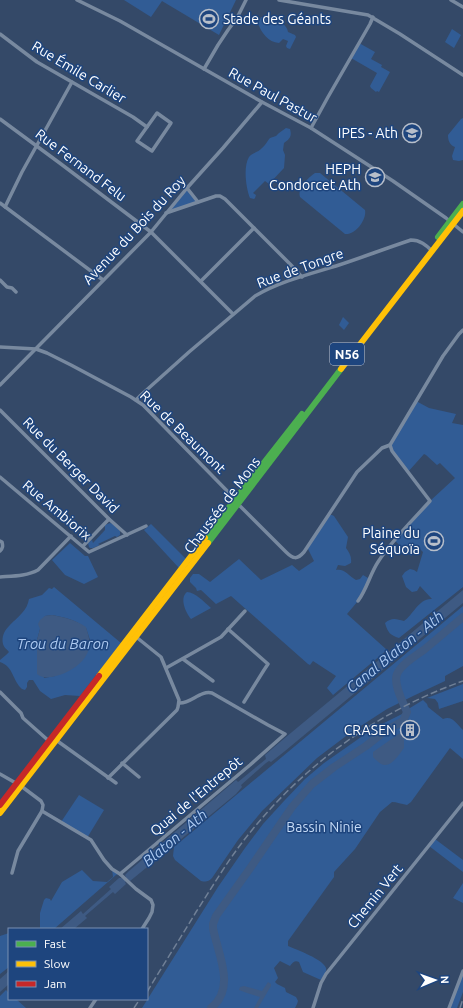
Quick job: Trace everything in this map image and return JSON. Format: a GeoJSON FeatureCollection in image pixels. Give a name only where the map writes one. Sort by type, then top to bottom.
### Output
{"type":"FeatureCollection","features":[{"type":"Feature","properties":{"kind":"main road","name":"Chaussée de Mons"},"geometry":{"type":"LineString","coordinates":[[0,805],[18,785],[134,635],[431,249],[463,204]]}},
{"type":"Feature","properties":{"kind":"main road","name":"Chaussée de Mons"},"geometry":{"type":"LineString","coordinates":[[451,222],[463,211]]}},
{"type":"Feature","properties":{"kind":"main road","name":"Chaussée de Mons"},"geometry":{"type":"LineString","coordinates":[[0,813],[18,785]]}},
{"type":"Feature","properties":{"kind":"street","name":"Rue Paul Pastur"},"geometry":{"type":"LineString","coordinates":[[77,0],[120,20],[262,102],[311,128],[393,181],[463,232]]}},
{"type":"Feature","properties":{"kind":"street"},"geometry":{"type":"LineString","coordinates":[[204,69],[218,44],[237,18],[246,0]]}},
{"type":"Feature","properties":{"kind":"street"},"geometry":{"type":"LineString","coordinates":[[280,0],[353,12],[373,17],[463,75]]}},
{"type":"Feature","properties":{"kind":"street"},"geometry":{"type":"LineString","coordinates":[[451,0],[463,6]]}},
{"type":"Feature","properties":{"kind":"street"},"geometry":{"type":"LineString","coordinates":[[311,128],[373,17]]}},
{"type":"Feature","properties":{"kind":"street","name":"Rue Émile Carlier"},"geometry":{"type":"LineString","coordinates":[[0,34],[37,62],[133,117],[147,127]]}},
{"type":"Feature","properties":{"kind":"street"},"geometry":{"type":"LineString","coordinates":[[5,207],[22,172],[72,82]]}},
{"type":"Feature","properties":{"kind":"street","name":"Avenue du Bois du Roy"},"geometry":{"type":"LineString","coordinates":[[0,385],[151,232],[165,213],[220,152],[262,102]]}},
{"type":"Feature","properties":{"kind":"street"},"geometry":{"type":"LineString","coordinates":[[157,113],[171,123],[152,151],[137,141],[147,127],[157,113]]}},
{"type":"Feature","properties":{"kind":"street","name":"Rue Fernand Felu"},"geometry":{"type":"LineString","coordinates":[[0,120],[11,126],[151,232],[233,314]]}},
{"type":"Feature","properties":{"kind":"street"},"geometry":{"type":"LineString","coordinates":[[187,188],[198,202]]}},
{"type":"Feature","properties":{"kind":"street"},"geometry":{"type":"LineString","coordinates":[[165,213],[220,196],[225,199],[302,277]]}},
{"type":"Feature","properties":{"kind":"street"},"geometry":{"type":"LineString","coordinates":[[0,203],[103,280]]}},
{"type":"Feature","properties":{"kind":"street"},"geometry":{"type":"LineString","coordinates":[[201,281],[254,228]]}},
{"type":"Feature","properties":{"kind":"street","name":"Rue de Tongre"},"geometry":{"type":"LineString","coordinates":[[136,400],[233,314],[255,296],[264,291],[411,240],[421,242],[431,249]]}},
{"type":"Feature","properties":{"kind":"street"},"geometry":{"type":"LineString","coordinates":[[0,280],[7,287],[12,288],[16,292]]}},
{"type":"Feature","properties":{"kind":"street"},"geometry":{"type":"LineString","coordinates":[[358,600],[378,562],[395,538],[430,502],[392,451],[390,445],[443,356],[463,330]]}},
{"type":"Feature","properties":{"kind":"street","name":"Rue de Beaumont"},"geometry":{"type":"LineString","coordinates":[[0,347],[36,349],[47,353],[131,396],[143,405],[292,558],[298,557],[304,552],[357,472],[382,448],[390,445]]}},
{"type":"Feature","properties":{"kind":"street","name":"Rue du Berger David"},"geometry":{"type":"LineString","coordinates":[[0,410],[126,535]]}},
{"type":"Feature","properties":{"kind":"street","name":"Rue Ambiorix"},"geometry":{"type":"LineString","coordinates":[[0,477],[89,552],[146,526]]}},
{"type":"Feature","properties":{"kind":"street"},"geometry":{"type":"LineString","coordinates":[[83,546],[109,519]]}},
{"type":"Feature","properties":{"kind":"street"},"geometry":{"type":"LineString","coordinates":[[0,577],[25,575],[38,570],[71,536]]}},
{"type":"Feature","properties":{"kind":"street"},"geometry":{"type":"LineString","coordinates":[[0,541],[2,542],[2,549],[0,551]]}},
{"type":"Feature","properties":{"kind":"street"},"geometry":{"type":"LineString","coordinates":[[166,668],[221,637],[245,611]]}},
{"type":"Feature","properties":{"kind":"street"},"geometry":{"type":"LineString","coordinates":[[228,629],[268,664],[244,702]]}},
{"type":"Feature","properties":{"kind":"street"},"geometry":{"type":"LineString","coordinates":[[108,778],[176,710],[179,704],[179,700],[161,657],[134,635]]}},
{"type":"Feature","properties":{"kind":"street"},"geometry":{"type":"LineString","coordinates":[[183,659],[214,681]]}},
{"type":"Feature","properties":{"kind":"street"},"geometry":{"type":"LineString","coordinates":[[0,692],[21,713],[23,718],[116,783]]}},
{"type":"Feature","properties":{"kind":"street","name":"Quai de l'Entrepôt"},"geometry":{"type":"LineString","coordinates":[[124,877],[285,734],[268,726],[212,693],[207,692],[184,704],[179,704]]}},
{"type":"Feature","properties":{"kind":"street"},"geometry":{"type":"LineString","coordinates":[[122,764],[139,778]]}},
{"type":"Feature","properties":{"kind":"street"},"geometry":{"type":"LineString","coordinates":[[0,774],[42,801],[43,805],[42,811],[18,851],[12,873]]}},
{"type":"Feature","properties":{"kind":"street","name":"Chemin Vert"},"geometry":{"type":"LineString","coordinates":[[313,1008],[326,974],[463,803]]}},
{"type":"Feature","properties":{"kind":"street"},"geometry":{"type":"LineString","coordinates":[[42,811],[91,840],[109,866],[149,898],[152,902],[152,912],[143,928]]}},
{"type":"Feature","properties":{"kind":"street"},"geometry":{"type":"LineString","coordinates":[[449,1008],[463,971]]}},
{"type":"Feature","properties":{"kind":"green space","name":"Stade des Géants"},"geometry":{"type":"Polygon","coordinates":[[[124,0],[236,0],[219,35],[162,1],[151,17],[124,0]]]}},
{"type":"Feature","properties":{"kind":"green space"},"geometry":{"type":"Polygon","coordinates":[[[261,17],[269,20],[275,17],[285,25],[288,32],[295,35],[296,37],[290,49],[286,46],[288,41],[283,39],[279,43],[272,41],[261,31],[258,24],[261,17]]]}},
{"type":"Feature","properties":{"kind":"green space"},"geometry":{"type":"Polygon","coordinates":[[[452,29],[461,35],[454,48],[445,42],[452,29]]]}},
{"type":"Feature","properties":{"kind":"green space"},"geometry":{"type":"Polygon","coordinates":[[[359,43],[375,52],[371,59],[382,65],[381,67],[390,72],[379,92],[376,92],[370,86],[377,73],[351,58],[359,43]]]}},
{"type":"Feature","properties":{"kind":"green space"},"geometry":{"type":"Polygon","coordinates":[[[463,118],[463,160],[459,161],[453,160],[452,156],[455,147],[448,139],[448,135],[463,118]]]}},
{"type":"Feature","properties":{"kind":"green space"},"geometry":{"type":"Polygon","coordinates":[[[286,128],[290,129],[291,135],[284,143],[284,168],[269,184],[265,181],[253,193],[256,195],[254,199],[250,198],[246,178],[246,166],[249,157],[265,146],[270,138],[276,136],[286,128]]]}},
{"type":"Feature","properties":{"kind":"green space"},"geometry":{"type":"Polygon","coordinates":[[[315,173],[320,173],[365,210],[364,218],[360,226],[353,232],[345,234],[300,197],[300,190],[306,180],[315,173]]]}},
{"type":"Feature","properties":{"kind":"green space"},"geometry":{"type":"Polygon","coordinates":[[[187,188],[198,202],[165,213],[187,188]]]}},
{"type":"Feature","properties":{"kind":"green space"},"geometry":{"type":"Polygon","coordinates":[[[343,317],[349,323],[344,330],[339,325],[343,317]]]}},
{"type":"Feature","properties":{"kind":"green space"},"geometry":{"type":"Polygon","coordinates":[[[416,401],[429,408],[456,414],[452,423],[463,425],[463,587],[399,638],[390,633],[385,623],[392,619],[404,621],[423,601],[432,599],[420,586],[417,591],[412,592],[406,587],[402,576],[410,569],[417,572],[423,552],[418,547],[411,556],[394,540],[430,501],[455,478],[440,463],[437,465],[424,454],[407,473],[390,448],[416,401]]]}},
{"type":"Feature","properties":{"kind":"green space"},"geometry":{"type":"Polygon","coordinates":[[[327,515],[334,516],[348,537],[346,548],[351,557],[351,563],[345,566],[338,565],[336,570],[344,571],[356,580],[360,579],[363,575],[369,580],[358,601],[347,614],[387,650],[333,695],[327,688],[336,676],[313,661],[310,665],[308,664],[231,596],[216,604],[201,590],[197,591],[190,582],[190,578],[193,574],[199,574],[210,582],[239,559],[261,580],[292,565],[299,571],[314,561],[307,547],[327,515]]]}},
{"type":"Feature","properties":{"kind":"green space"},"geometry":{"type":"Polygon","coordinates":[[[110,523],[120,531],[120,535],[98,544],[100,545],[90,548],[88,543],[92,540],[93,543],[105,530],[105,525],[110,523]]]}},
{"type":"Feature","properties":{"kind":"green space"},"geometry":{"type":"Polygon","coordinates":[[[151,524],[186,559],[179,568],[144,530],[151,524]]]}},
{"type":"Feature","properties":{"kind":"green space"},"geometry":{"type":"Polygon","coordinates":[[[70,543],[85,556],[88,556],[98,577],[84,584],[65,575],[52,560],[70,543]]]}},
{"type":"Feature","properties":{"kind":"green space"},"geometry":{"type":"Polygon","coordinates":[[[54,587],[121,643],[80,696],[65,695],[51,699],[40,691],[33,680],[29,680],[25,690],[22,689],[16,682],[8,667],[0,662],[0,660],[9,652],[3,644],[4,634],[8,627],[25,610],[29,599],[42,595],[49,588],[52,589],[54,587]],[[52,615],[45,616],[37,640],[44,678],[55,676],[90,647],[90,640],[86,628],[74,621],[52,615]]]}},
{"type":"Feature","properties":{"kind":"green space"},"geometry":{"type":"Polygon","coordinates":[[[187,592],[196,595],[211,608],[191,619],[183,602],[187,592]]]}},
{"type":"Feature","properties":{"kind":"green space"},"geometry":{"type":"Polygon","coordinates":[[[463,606],[463,666],[445,676],[445,681],[387,709],[350,733],[317,758],[262,811],[238,840],[212,878],[206,882],[201,881],[175,860],[173,856],[174,847],[463,606]]]}},
{"type":"Feature","properties":{"kind":"green space"},"geometry":{"type":"Polygon","coordinates":[[[463,684],[463,701],[439,709],[438,703],[435,699],[427,698],[463,684]]]}},
{"type":"Feature","properties":{"kind":"green space","name":"Bassin Ninie"},"geometry":{"type":"Polygon","coordinates":[[[423,700],[428,707],[443,719],[452,719],[463,730],[463,759],[450,748],[411,802],[407,805],[392,802],[380,812],[355,849],[334,872],[334,877],[288,941],[288,946],[309,955],[324,965],[326,971],[321,980],[303,972],[299,962],[296,961],[290,966],[280,961],[274,968],[278,978],[275,982],[285,988],[286,992],[296,997],[298,1001],[295,1008],[142,1008],[218,887],[263,824],[305,779],[324,763],[374,728],[407,712],[410,708],[423,700]]]}},
{"type":"Feature","properties":{"kind":"green space"},"geometry":{"type":"Polygon","coordinates":[[[79,795],[104,810],[87,838],[61,822],[79,795]]]}},
{"type":"Feature","properties":{"kind":"green space"},"geometry":{"type":"Polygon","coordinates":[[[435,839],[463,860],[463,872],[429,846],[435,839]]]}},
{"type":"Feature","properties":{"kind":"green space"},"geometry":{"type":"Polygon","coordinates":[[[112,869],[120,873],[55,928],[40,928],[40,913],[44,900],[46,898],[50,899],[51,901],[62,882],[82,870],[93,881],[107,882],[113,877],[112,869]]]}},
{"type":"Feature","properties":{"kind":"green space"},"geometry":{"type":"Polygon","coordinates":[[[463,883],[463,903],[453,898],[463,883]]]}},
{"type":"Feature","properties":{"kind":"green space"},"geometry":{"type":"Polygon","coordinates":[[[8,933],[8,968],[0,974],[0,936],[8,933]]]}},
{"type":"Feature","properties":{"kind":"green space"},"geometry":{"type":"Polygon","coordinates":[[[463,971],[463,992],[457,1008],[449,1008],[463,971]]]}},
{"type":"Feature","properties":{"kind":"green space"},"geometry":{"type":"Polygon","coordinates":[[[6,990],[8,992],[8,1000],[17,1000],[26,1008],[0,1008],[0,996],[6,990]]]}},
{"type":"Feature","properties":{"kind":"water"},"geometry":{"type":"Polygon","coordinates":[[[463,590],[463,603],[285,751],[271,762],[269,761],[266,763],[241,785],[242,787],[236,794],[130,881],[127,879],[125,882],[126,884],[115,894],[113,892],[85,916],[87,918],[75,928],[61,928],[81,911],[83,914],[111,889],[109,887],[119,878],[123,879],[126,877],[125,875],[129,871],[236,780],[238,782],[266,759],[265,755],[463,590]]]}},
{"type":"Feature","properties":{"kind":"water","name":"Trou du Baron"},"geometry":{"type":"Polygon","coordinates":[[[52,615],[74,620],[86,627],[90,646],[85,657],[75,667],[65,673],[52,677],[46,677],[37,674],[37,640],[40,629],[38,624],[45,616],[52,615]]]}},
{"type":"Feature","properties":{"kind":"water"},"geometry":{"type":"Polygon","coordinates":[[[403,732],[404,748],[391,763],[385,765],[381,764],[373,757],[373,752],[403,732]]]}},
{"type":"Feature","properties":{"kind":"water"},"geometry":{"type":"Polygon","coordinates":[[[8,972],[8,985],[0,992],[0,979],[8,972]]]}},
{"type":"Feature","properties":{"kind":"water"},"geometry":{"type":"Polygon","coordinates":[[[268,982],[271,986],[258,1008],[254,1008],[260,997],[239,990],[240,987],[244,986],[262,991],[268,982]]]}},
{"type":"Feature","properties":{"kind":"waterway","name":"Canal Blaton - Ath"},"geometry":{"type":"LineString","coordinates":[[211,1008],[219,1000],[223,990],[224,980],[221,959],[213,928],[216,916],[292,807],[312,784],[385,731],[403,721],[407,712],[396,683],[399,670],[463,617]]}},
{"type":"Feature","properties":{"kind":"railway"},"geometry":{"type":"LineString","coordinates":[[148,990],[235,852],[263,817],[287,791],[340,746],[369,726],[399,709],[463,681]]}},
{"type":"Feature","properties":{"kind":"railway"},"geometry":{"type":"LineString","coordinates":[[460,1008],[463,999]]}},
{"type":"Feature","properties":{"kind":"railway"},"geometry":{"type":"LineString","coordinates":[[134,1008],[139,1000]]}},
{"type":"Feature","properties":{"kind":"traffic: fast"},"geometry":{"type":"LineString","coordinates":[[438,237],[463,204]]}},
{"type":"Feature","properties":{"kind":"traffic: fast"},"geometry":{"type":"LineString","coordinates":[[208,543],[341,369]]}},
{"type":"Feature","properties":{"kind":"traffic: fast"},"geometry":{"type":"LineString","coordinates":[[205,538],[302,414]]}},
{"type":"Feature","properties":{"kind":"traffic: slow"},"geometry":{"type":"LineString","coordinates":[[341,369],[463,211]]}},
{"type":"Feature","properties":{"kind":"traffic: slow"},"geometry":{"type":"LineString","coordinates":[[99,676],[205,538]]}},
{"type":"Feature","properties":{"kind":"traffic: slow"},"geometry":{"type":"LineString","coordinates":[[0,813],[208,543]]}},
{"type":"Feature","properties":{"kind":"traffic: jam"},"geometry":{"type":"LineString","coordinates":[[0,805],[99,676]]}},
{"type":"Feature","properties":{"kind":"place","name":"Stade des Géants"},"geometry":{"type":"Point","coordinates":[209,19]}},
{"type":"Feature","properties":{"kind":"place","name":"IPES - Ath"},"geometry":{"type":"Point","coordinates":[412,133]}},
{"type":"Feature","properties":{"kind":"place","name":"HEPH Condorcet Ath"},"geometry":{"type":"Point","coordinates":[375,177]}},
{"type":"Feature","properties":{"kind":"place","name":"Plaine du Séquoïa"},"geometry":{"type":"Point","coordinates":[434,541]}},
{"type":"Feature","properties":{"kind":"place","name":"CRASEN"},"geometry":{"type":"Point","coordinates":[410,730]}},
{"type":"Feature","properties":{"kind":"water label","name":"Blaton - Ath"},"geometry":{"type":"Point","coordinates":[175,838]}}]}
